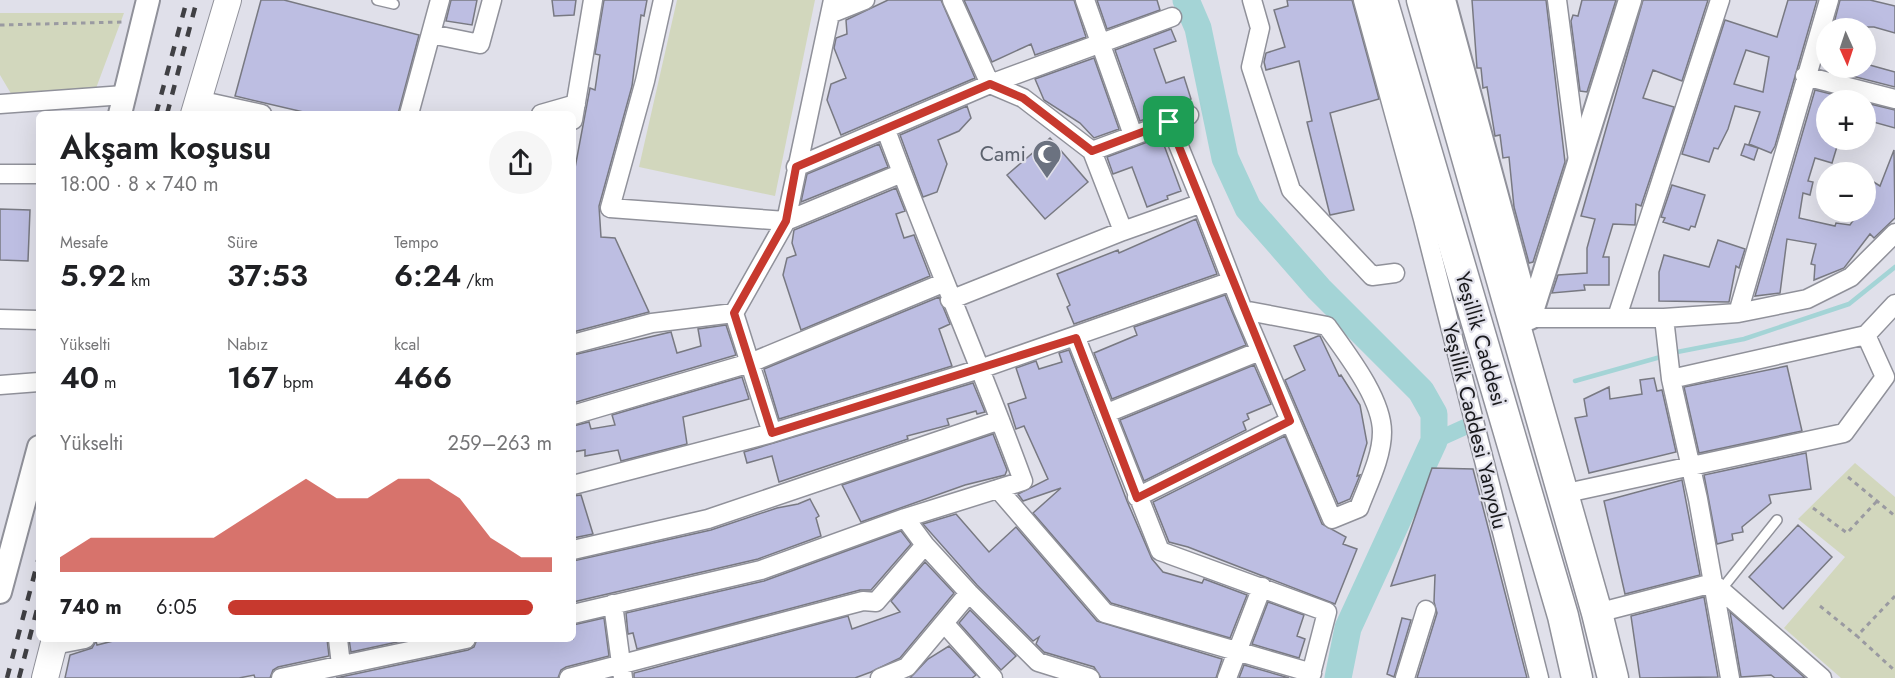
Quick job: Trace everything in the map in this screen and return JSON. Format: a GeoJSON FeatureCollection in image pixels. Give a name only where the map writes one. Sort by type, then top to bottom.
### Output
{"type":"FeatureCollection","features":[{"type":"Feature","properties":{"kind":"highway","name":"Yeşillik Caddesi"},"geometry":{"type":"LineString","coordinates":[[1382,0],[1560,605],[1577,678]]}},
{"type":"Feature","properties":{"kind":"highway","name":"Yeşillik Caddesi"},"geometry":{"type":"LineString","coordinates":[[1422,0],[1522,321],[1563,494],[1598,613],[1613,678]]}},
{"type":"Feature","properties":{"kind":"main road"},"geometry":{"type":"LineString","coordinates":[[196,107],[228,0]]}},
{"type":"Feature","properties":{"kind":"main road"},"geometry":{"type":"LineString","coordinates":[[45,678],[54,642]]}},
{"type":"Feature","properties":{"kind":"street"},"geometry":{"type":"LineString","coordinates":[[409,111],[440,0]]}},
{"type":"Feature","properties":{"kind":"street"},"geometry":{"type":"LineString","coordinates":[[431,34],[480,44],[492,0]]}},
{"type":"Feature","properties":{"kind":"street"},"geometry":{"type":"LineString","coordinates":[[574,111],[593,0]]}},
{"type":"Feature","properties":{"kind":"street"},"geometry":{"type":"LineString","coordinates":[[663,0],[645,81],[610,208],[786,221],[902,173]]}},
{"type":"Feature","properties":{"kind":"street"},"geometry":{"type":"LineString","coordinates":[[772,433],[734,313],[786,221],[831,7],[865,0]]}},
{"type":"Feature","properties":{"kind":"street"},"geometry":{"type":"LineString","coordinates":[[952,0],[990,84],[1023,98],[1092,151],[1124,231]]}},
{"type":"Feature","properties":{"kind":"street"},"geometry":{"type":"LineString","coordinates":[[1085,0],[1133,135]]}},
{"type":"Feature","properties":{"kind":"street"},"geometry":{"type":"LineString","coordinates":[[1252,0],[1260,28],[1251,67],[1290,190],[1372,276],[1395,273]]}},
{"type":"Feature","properties":{"kind":"street","name":"Yeşillik Caddesi Yanyolu"},"geometry":{"type":"LineString","coordinates":[[1363,0],[1423,219],[1539,678]]}},
{"type":"Feature","properties":{"kind":"street"},"geometry":{"type":"LineString","coordinates":[[1444,0],[1522,321]]}},
{"type":"Feature","properties":{"kind":"street"},"geometry":{"type":"LineString","coordinates":[[1557,0],[1578,166]]}},
{"type":"Feature","properties":{"kind":"street"},"geometry":{"type":"LineString","coordinates":[[1522,321],[1578,166],[1630,0]]}},
{"type":"Feature","properties":{"kind":"street"},"geometry":{"type":"LineString","coordinates":[[1617,317],[1720,0]]}},
{"type":"Feature","properties":{"kind":"street"},"geometry":{"type":"LineString","coordinates":[[1738,313],[1805,76],[1829,0]]}},
{"type":"Feature","properties":{"kind":"street"},"geometry":{"type":"LineString","coordinates":[[1,102],[122,104],[146,11]]}},
{"type":"Feature","properties":{"kind":"street"},"geometry":{"type":"LineString","coordinates":[[796,167],[990,84],[1102,45],[1172,17]]}},
{"type":"Feature","properties":{"kind":"street"},"geometry":{"type":"LineString","coordinates":[[1805,76],[1895,99]]}},
{"type":"Feature","properties":{"kind":"street"},"geometry":{"type":"LineString","coordinates":[[196,107],[234,111]]}},
{"type":"Feature","properties":{"kind":"street"},"geometry":{"type":"LineString","coordinates":[[1092,151],[1189,115]]}},
{"type":"Feature","properties":{"kind":"street"},"geometry":{"type":"LineString","coordinates":[[1169,122],[1202,203],[1232,281],[1243,309],[1260,351],[1332,519],[1359,508],[1379,452],[1382,430],[1368,385],[1327,326],[1243,309]]}},
{"type":"Feature","properties":{"kind":"street"},"geometry":{"type":"LineString","coordinates":[[576,613],[761,570],[905,518],[1023,481],[980,369],[947,292],[886,130]]}},
{"type":"Feature","properties":{"kind":"street"},"geometry":{"type":"LineString","coordinates":[[0,174],[36,174]]}},
{"type":"Feature","properties":{"kind":"street"},"geometry":{"type":"LineString","coordinates":[[576,414],[750,363],[1202,203]]}},
{"type":"Feature","properties":{"kind":"street"},"geometry":{"type":"LineString","coordinates":[[1522,321],[1617,317],[1664,318],[1738,313],[1807,299],[1851,277],[1895,233]]}},
{"type":"Feature","properties":{"kind":"street"},"geometry":{"type":"LineString","coordinates":[[576,484],[772,433],[980,369],[1076,338],[1232,281]]}},
{"type":"Feature","properties":{"kind":"street"},"geometry":{"type":"LineString","coordinates":[[1671,379],[1866,335],[1895,304]]}},
{"type":"Feature","properties":{"kind":"street"},"geometry":{"type":"LineString","coordinates":[[576,343],[652,323],[734,313]]}},
{"type":"Feature","properties":{"kind":"street"},"geometry":{"type":"LineString","coordinates":[[1664,318],[1671,379],[1717,586],[1730,678]]}},
{"type":"Feature","properties":{"kind":"street"},"geometry":{"type":"LineString","coordinates":[[0,319],[36,321]]}},
{"type":"Feature","properties":{"kind":"street"},"geometry":{"type":"LineString","coordinates":[[1563,494],[1690,469],[1844,434],[1890,381],[1866,335]]}},
{"type":"Feature","properties":{"kind":"street"},"geometry":{"type":"LineString","coordinates":[[998,489],[1105,613],[1311,675],[1327,612],[1160,551],[1137,498],[1107,413],[1076,338]]}},
{"type":"Feature","properties":{"kind":"street"},"geometry":{"type":"LineString","coordinates":[[1107,413],[1260,351]]}},
{"type":"Feature","properties":{"kind":"street"},"geometry":{"type":"LineString","coordinates":[[0,385],[36,382]]}},
{"type":"Feature","properties":{"kind":"street"},"geometry":{"type":"LineString","coordinates":[[576,548],[708,519],[1000,420]]}},
{"type":"Feature","properties":{"kind":"street"},"geometry":{"type":"LineString","coordinates":[[1137,498],[1290,421]]}},
{"type":"Feature","properties":{"kind":"street"},"geometry":{"type":"LineString","coordinates":[[0,592],[36,458]]}},
{"type":"Feature","properties":{"kind":"street"},"geometry":{"type":"LineString","coordinates":[[905,518],[925,545],[969,593],[1038,662],[1090,678]]}},
{"type":"Feature","properties":{"kind":"street"},"geometry":{"type":"LineString","coordinates":[[569,678],[622,671],[863,601],[876,602],[925,545]]}},
{"type":"Feature","properties":{"kind":"street"},"geometry":{"type":"LineString","coordinates":[[1598,613],[1717,586]]}},
{"type":"Feature","properties":{"kind":"street"},"geometry":{"type":"LineString","coordinates":[[1717,586],[1822,678]]}},
{"type":"Feature","properties":{"kind":"street"},"geometry":{"type":"LineString","coordinates":[[1227,678],[1263,587]]}},
{"type":"Feature","properties":{"kind":"street"},"geometry":{"type":"LineString","coordinates":[[880,678],[907,667],[969,593]]}},
{"type":"Feature","properties":{"kind":"street"},"geometry":{"type":"LineString","coordinates":[[613,604],[622,671]]}},
{"type":"Feature","properties":{"kind":"street"},"geometry":{"type":"LineString","coordinates":[[1405,678],[1426,610]]}},
{"type":"Feature","properties":{"kind":"street"},"geometry":{"type":"LineString","coordinates":[[944,623],[992,678]]}},
{"type":"Feature","properties":{"kind":"street"},"geometry":{"type":"LineString","coordinates":[[338,642],[341,665]]}},
{"type":"Feature","properties":{"kind":"street"},"geometry":{"type":"LineString","coordinates":[[281,678],[452,642]]}},
{"type":"Feature","properties":{"kind":"lane"},"geometry":{"type":"LineString","coordinates":[[377,0],[394,4]]}},
{"type":"Feature","properties":{"kind":"lane"},"geometry":{"type":"LineString","coordinates":[[1717,586],[1777,520]]}},
{"type":"Feature","properties":{"kind":"path"},"geometry":{"type":"LineString","coordinates":[[0,25],[146,11]]}},
{"type":"Feature","properties":{"kind":"path"},"geometry":{"type":"LineString","coordinates":[[1848,477],[1895,516]]}},
{"type":"Feature","properties":{"kind":"path"},"geometry":{"type":"LineString","coordinates":[[1813,508],[1847,533],[1877,501]]}},
{"type":"Feature","properties":{"kind":"path"},"geometry":{"type":"LineString","coordinates":[[1857,636],[1895,596]]}},
{"type":"Feature","properties":{"kind":"path"},"geometry":{"type":"LineString","coordinates":[[1820,606],[1893,669],[1895,667]]}},
{"type":"Feature","properties":{"kind":"green space"},"geometry":{"type":"Polygon","coordinates":[[[677,0],[815,0],[775,196],[639,167],[677,0]]]}},
{"type":"Feature","properties":{"kind":"green space"},"geometry":{"type":"Polygon","coordinates":[[[0,13],[124,13],[95,91],[13,97],[0,75],[0,13]]]}},
{"type":"Feature","properties":{"kind":"green space"},"geometry":{"type":"Polygon","coordinates":[[[1855,463],[1895,497],[1895,678],[1841,678],[1784,628],[1845,557],[1798,519],[1855,463]]]}},
{"type":"Feature","properties":{"kind":"building"},"geometry":{"type":"Polygon","coordinates":[[[261,0],[284,0],[419,35],[399,111],[299,111],[235,96],[261,0]]]}},
{"type":"Feature","properties":{"kind":"building"},"geometry":{"type":"Polygon","coordinates":[[[451,0],[477,0],[472,25],[446,21],[451,0]]]}},
{"type":"Feature","properties":{"kind":"building"},"geometry":{"type":"Polygon","coordinates":[[[552,0],[576,0],[574,15],[554,16],[552,0]]]}},
{"type":"Feature","properties":{"kind":"building"},"geometry":{"type":"Polygon","coordinates":[[[604,0],[647,0],[644,16],[641,15],[632,86],[599,206],[601,237],[615,238],[649,312],[576,331],[576,163],[590,88],[595,90],[600,55],[595,54],[604,0]]]}},
{"type":"Feature","properties":{"kind":"building"},"geometry":{"type":"Polygon","coordinates":[[[888,0],[941,0],[975,78],[841,135],[827,100],[831,84],[846,78],[834,48],[836,38],[847,34],[846,20],[888,0]]]}},
{"type":"Feature","properties":{"kind":"building"},"geometry":{"type":"Polygon","coordinates":[[[964,0],[1074,0],[1086,37],[1035,55],[1031,44],[992,62],[964,0]]]}},
{"type":"Feature","properties":{"kind":"building"},"geometry":{"type":"Polygon","coordinates":[[[1097,0],[1157,0],[1160,10],[1107,29],[1097,0]]]}},
{"type":"Feature","properties":{"kind":"building"},"geometry":{"type":"Polygon","coordinates":[[[1287,0],[1352,0],[1379,99],[1330,113],[1354,210],[1330,215],[1307,122],[1312,121],[1299,61],[1266,70],[1264,62],[1266,53],[1285,47],[1274,10],[1288,6],[1287,0]]]}},
{"type":"Feature","properties":{"kind":"building"},"geometry":{"type":"Polygon","coordinates":[[[1472,0],[1546,0],[1565,162],[1533,262],[1529,263],[1514,207],[1509,157],[1503,158],[1500,135],[1495,136],[1487,87],[1483,88],[1481,68],[1477,68],[1472,0]]]}},
{"type":"Feature","properties":{"kind":"building"},"geometry":{"type":"Polygon","coordinates":[[[1582,0],[1616,0],[1587,92],[1580,91],[1571,21],[1573,15],[1578,16],[1582,0]]]}},
{"type":"Feature","properties":{"kind":"building"},"geometry":{"type":"Polygon","coordinates":[[[1643,0],[1708,0],[1682,81],[1653,70],[1643,98],[1674,107],[1641,206],[1636,204],[1635,225],[1613,224],[1603,257],[1609,257],[1609,285],[1584,285],[1585,290],[1552,293],[1558,275],[1587,273],[1587,248],[1595,219],[1581,216],[1643,0]]]}},
{"type":"Feature","properties":{"kind":"building"},"geometry":{"type":"Polygon","coordinates":[[[1788,0],[1817,0],[1775,146],[1771,153],[1749,144],[1760,112],[1735,106],[1728,129],[1718,149],[1714,148],[1709,162],[1682,154],[1725,20],[1777,37],[1788,0]],[[1746,50],[1734,84],[1763,92],[1769,57],[1746,50]]]}},
{"type":"Feature","properties":{"kind":"building"},"geometry":{"type":"Polygon","coordinates":[[[1840,0],[1870,0],[1895,6],[1895,33],[1876,28],[1876,18],[1835,18],[1840,0]]]}},
{"type":"Feature","properties":{"kind":"building"},"geometry":{"type":"Polygon","coordinates":[[[1171,29],[1176,41],[1154,49],[1166,83],[1184,77],[1191,99],[1185,101],[1186,104],[1140,121],[1115,50],[1171,29]]]}},
{"type":"Feature","properties":{"kind":"building"},"geometry":{"type":"Polygon","coordinates":[[[1094,58],[1119,129],[1094,138],[1080,123],[1044,100],[1035,79],[1094,58]]]}},
{"type":"Feature","properties":{"kind":"building"},"geometry":{"type":"Polygon","coordinates":[[[1876,67],[1895,72],[1895,87],[1860,78],[1876,78],[1876,67]]]}},
{"type":"Feature","properties":{"kind":"building"},"geometry":{"type":"Polygon","coordinates":[[[1816,90],[1816,150],[1836,150],[1832,162],[1815,158],[1808,181],[1813,182],[1810,195],[1803,193],[1799,218],[1835,226],[1836,223],[1850,225],[1852,222],[1876,222],[1876,183],[1880,186],[1894,150],[1895,218],[1874,238],[1870,234],[1844,268],[1814,280],[1815,265],[1811,264],[1816,244],[1787,239],[1780,293],[1755,296],[1816,90]]]}},
{"type":"Feature","properties":{"kind":"building"},"geometry":{"type":"Polygon","coordinates":[[[1876,105],[1895,110],[1895,128],[1876,123],[1876,105]]]}},
{"type":"Feature","properties":{"kind":"building"},"geometry":{"type":"Polygon","coordinates":[[[967,106],[971,118],[959,131],[938,140],[947,164],[937,192],[923,197],[900,135],[967,106]]]}},
{"type":"Feature","properties":{"kind":"building"},"geometry":{"type":"Polygon","coordinates":[[[1161,137],[1181,191],[1147,207],[1132,167],[1113,174],[1107,157],[1161,137]]]}},
{"type":"Feature","properties":{"kind":"building","name":"Cami"},"geometry":{"type":"Polygon","coordinates":[[[1050,138],[1088,182],[1045,219],[1007,175],[1050,138]]]}},
{"type":"Feature","properties":{"kind":"building"},"geometry":{"type":"Polygon","coordinates":[[[879,144],[888,167],[801,202],[807,174],[879,144]]]}},
{"type":"Feature","properties":{"kind":"building"},"geometry":{"type":"Polygon","coordinates":[[[1745,144],[1758,148],[1754,160],[1741,155],[1745,144]]]}},
{"type":"Feature","properties":{"kind":"building"},"geometry":{"type":"Polygon","coordinates":[[[1672,185],[1705,195],[1695,227],[1691,226],[1689,230],[1663,222],[1665,218],[1661,217],[1672,185]]]}},
{"type":"Feature","properties":{"kind":"building"},"geometry":{"type":"Polygon","coordinates":[[[896,188],[905,211],[896,214],[904,238],[914,235],[930,276],[801,330],[783,275],[787,258],[796,255],[792,243],[794,230],[896,188]]]}},
{"type":"Feature","properties":{"kind":"building"},"geometry":{"type":"Polygon","coordinates":[[[0,209],[30,210],[28,261],[0,260],[0,209]]]}},
{"type":"Feature","properties":{"kind":"building"},"geometry":{"type":"Polygon","coordinates":[[[1196,219],[1217,274],[1074,324],[1067,307],[1070,305],[1057,274],[1118,250],[1119,253],[1196,219]]]}},
{"type":"Feature","properties":{"kind":"building"},"geometry":{"type":"Polygon","coordinates":[[[1718,240],[1745,249],[1739,268],[1736,266],[1729,302],[1659,301],[1659,272],[1664,255],[1709,267],[1718,240]]]}},
{"type":"Feature","properties":{"kind":"building"},"geometry":{"type":"Polygon","coordinates":[[[1225,295],[1246,345],[1112,399],[1094,353],[1137,335],[1134,327],[1225,295]]]}},
{"type":"Feature","properties":{"kind":"building"},"geometry":{"type":"Polygon","coordinates":[[[939,297],[950,324],[939,329],[952,366],[779,419],[764,369],[939,297]]]}},
{"type":"Feature","properties":{"kind":"building"},"geometry":{"type":"Polygon","coordinates":[[[726,325],[736,355],[576,402],[576,354],[671,332],[677,353],[701,346],[698,329],[726,325]]]}},
{"type":"Feature","properties":{"kind":"building"},"geometry":{"type":"Polygon","coordinates":[[[1318,336],[1339,376],[1341,375],[1360,405],[1367,443],[1357,476],[1360,475],[1350,499],[1338,504],[1285,380],[1305,370],[1294,346],[1318,336]]]}},
{"type":"Feature","properties":{"kind":"building"},"geometry":{"type":"Polygon","coordinates":[[[1069,350],[1127,501],[1152,559],[1163,572],[1202,583],[1204,579],[1247,595],[1230,638],[1111,603],[1033,513],[1061,488],[1023,501],[1018,494],[1048,479],[1024,426],[1016,429],[1008,404],[1026,398],[1016,368],[1036,361],[1039,369],[1062,362],[1059,353],[1069,350]]]}},
{"type":"Feature","properties":{"kind":"building"},"geometry":{"type":"Polygon","coordinates":[[[1254,365],[1271,404],[1247,414],[1249,419],[1243,422],[1246,430],[1144,481],[1120,420],[1254,365]]]}},
{"type":"Feature","properties":{"kind":"building"},"geometry":{"type":"Polygon","coordinates":[[[1787,366],[1802,431],[1699,453],[1684,387],[1787,366]]]}},
{"type":"Feature","properties":{"kind":"building"},"geometry":{"type":"Polygon","coordinates":[[[742,377],[749,399],[683,417],[687,444],[621,461],[618,450],[585,456],[585,450],[576,452],[576,425],[589,422],[591,429],[615,425],[612,415],[742,377]]]}},
{"type":"Feature","properties":{"kind":"building"},"geometry":{"type":"Polygon","coordinates":[[[1654,378],[1657,391],[1662,390],[1676,452],[1589,473],[1575,418],[1587,416],[1584,399],[1609,387],[1610,399],[1642,394],[1640,380],[1654,378]]]}},
{"type":"Feature","properties":{"kind":"building"},"geometry":{"type":"Polygon","coordinates":[[[973,383],[985,412],[977,414],[976,411],[947,419],[949,425],[907,436],[908,439],[779,482],[772,456],[747,463],[744,452],[973,383]]]}},
{"type":"Feature","properties":{"kind":"building"},"geometry":{"type":"Polygon","coordinates":[[[993,434],[1007,470],[1005,475],[965,485],[861,522],[842,485],[993,434]]]}},
{"type":"Feature","properties":{"kind":"building"},"geometry":{"type":"Polygon","coordinates":[[[1285,436],[1322,524],[1346,537],[1343,544],[1357,549],[1335,604],[1188,547],[1169,542],[1153,502],[1285,436]]]}},
{"type":"Feature","properties":{"kind":"building"},"geometry":{"type":"Polygon","coordinates":[[[1806,453],[1811,489],[1769,495],[1771,503],[1742,527],[1743,532],[1732,534],[1733,540],[1717,544],[1704,475],[1806,453]]]}},
{"type":"Feature","properties":{"kind":"building"},"geometry":{"type":"Polygon","coordinates":[[[1432,468],[1473,469],[1527,678],[1417,678],[1437,613],[1434,602],[1435,575],[1391,586],[1432,468]]]}},
{"type":"Feature","properties":{"kind":"building"},"geometry":{"type":"Polygon","coordinates":[[[1682,480],[1700,575],[1625,594],[1604,501],[1682,480]]]}},
{"type":"Feature","properties":{"kind":"building"},"geometry":{"type":"Polygon","coordinates":[[[581,495],[593,534],[576,537],[576,496],[581,495]]]}},
{"type":"Feature","properties":{"kind":"building"},"geometry":{"type":"Polygon","coordinates":[[[810,499],[819,516],[816,518],[821,536],[758,559],[576,601],[576,560],[711,530],[777,508],[810,499]]]}},
{"type":"Feature","properties":{"kind":"building"},"geometry":{"type":"Polygon","coordinates":[[[956,514],[989,552],[1016,527],[1097,621],[1222,659],[1216,678],[1101,678],[1094,667],[1044,652],[1036,644],[1039,637],[1033,641],[977,585],[923,524],[956,514]]]}},
{"type":"Feature","properties":{"kind":"building"},"geometry":{"type":"Polygon","coordinates":[[[1798,525],[1832,557],[1783,609],[1749,577],[1798,525]]]}},
{"type":"Feature","properties":{"kind":"building"},"geometry":{"type":"Polygon","coordinates":[[[901,531],[911,544],[871,590],[860,590],[637,649],[633,633],[628,634],[626,613],[764,581],[901,531]]]}},
{"type":"Feature","properties":{"kind":"building"},"geometry":{"type":"Polygon","coordinates":[[[925,562],[954,593],[900,658],[871,672],[855,678],[634,678],[634,673],[848,616],[852,629],[900,612],[891,601],[925,562]]]}},
{"type":"Feature","properties":{"kind":"building"},"geometry":{"type":"Polygon","coordinates":[[[1704,597],[1718,677],[1640,678],[1631,616],[1704,597]]]}},
{"type":"Feature","properties":{"kind":"building"},"geometry":{"type":"Polygon","coordinates":[[[1268,602],[1304,615],[1297,636],[1305,639],[1299,658],[1252,644],[1268,602]]]}},
{"type":"Feature","properties":{"kind":"building"},"geometry":{"type":"Polygon","coordinates":[[[970,610],[1016,656],[1001,670],[959,623],[970,610]]]}},
{"type":"Feature","properties":{"kind":"building"},"geometry":{"type":"Polygon","coordinates":[[[1730,612],[1805,678],[1775,678],[1771,675],[1741,677],[1730,612]]]}},
{"type":"Feature","properties":{"kind":"building"},"geometry":{"type":"Polygon","coordinates":[[[604,618],[609,656],[566,667],[561,670],[558,678],[336,678],[468,650],[474,647],[476,642],[576,642],[576,624],[604,618]]]}},
{"type":"Feature","properties":{"kind":"building"},"geometry":{"type":"Polygon","coordinates":[[[1402,618],[1411,620],[1394,677],[1387,674],[1402,618]]]}},
{"type":"Feature","properties":{"kind":"building"},"geometry":{"type":"Polygon","coordinates":[[[95,642],[97,645],[109,642],[327,642],[329,656],[278,667],[273,670],[270,678],[255,678],[254,675],[239,678],[65,678],[70,655],[92,648],[95,642]]]}},
{"type":"Feature","properties":{"kind":"building"},"geometry":{"type":"Polygon","coordinates":[[[349,642],[397,642],[351,652],[349,642]]]}},
{"type":"Feature","properties":{"kind":"building"},"geometry":{"type":"Polygon","coordinates":[[[949,646],[976,675],[972,678],[910,678],[928,659],[949,646]]]}},
{"type":"Feature","properties":{"kind":"building"},"geometry":{"type":"Polygon","coordinates":[[[1244,665],[1289,678],[1239,678],[1244,665]]]}},
{"type":"Feature","properties":{"kind":"waterway"},"geometry":{"type":"LineString","coordinates":[[1186,0],[1198,28],[1225,158],[1248,208],[1319,289],[1421,391],[1434,414],[1434,441],[1348,628],[1338,678]]}},
{"type":"Feature","properties":{"kind":"waterway"},"geometry":{"type":"LineString","coordinates":[[1672,353],[1744,339],[1849,304],[1895,267]]}},
{"type":"Feature","properties":{"kind":"waterway"},"geometry":{"type":"LineString","coordinates":[[1575,381],[1664,356]]}},
{"type":"Feature","properties":{"kind":"waterway"},"geometry":{"type":"LineString","coordinates":[[1434,441],[1465,427]]}},
{"type":"Feature","properties":{"kind":"railway"},"geometry":{"type":"LineString","coordinates":[[157,111],[187,0]]}},
{"type":"Feature","properties":{"kind":"railway"},"geometry":{"type":"LineString","coordinates":[[168,111],[197,0]]}},
{"type":"Feature","properties":{"kind":"railway"},"geometry":{"type":"LineString","coordinates":[[7,678],[36,568]]}},
{"type":"Feature","properties":{"kind":"railway"},"geometry":{"type":"LineString","coordinates":[[19,678],[36,613]]}},
{"type":"Feature","properties":{"kind":"place","name":"Cami"},"geometry":{"type":"Point","coordinates":[1047,180]}},
{"type":"Feature","properties":{"kind":"route"},"geometry":{"type":"LineString","coordinates":[[990,84],[1023,98],[1092,151],[1169,122],[1290,421],[1137,498],[1107,413],[1076,338],[772,433],[734,313],[786,221],[796,167],[990,84]]}}]}
